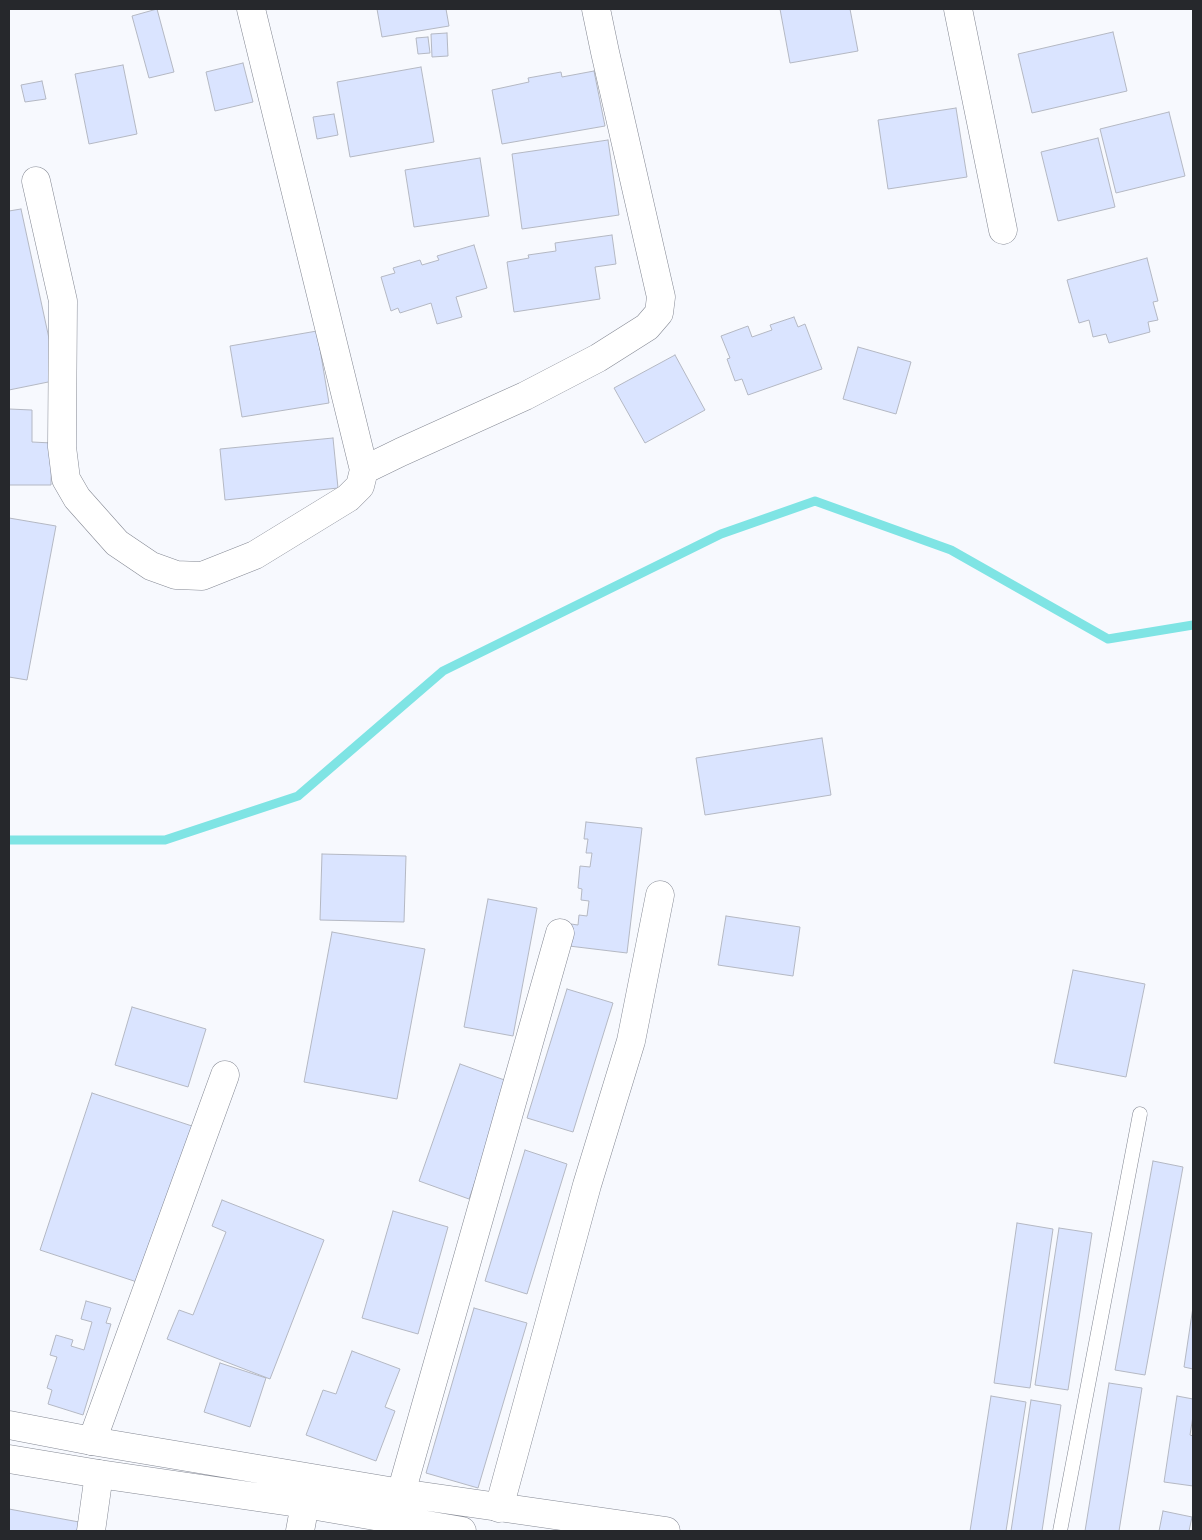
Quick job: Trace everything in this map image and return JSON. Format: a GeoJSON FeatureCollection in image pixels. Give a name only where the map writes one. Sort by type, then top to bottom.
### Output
{"type":"FeatureCollection","features":[{"type":"Feature","properties":{"kind":"street"},"geometry":{"type":"LineString","coordinates":[[36,181],[63,301],[62,447],[66,479],[76,498],[117,543],[150,566],[176,575],[202,576],[255,555],[348,498],[360,486],[364,470],[251,9]]}},
{"type":"Feature","properties":{"kind":"street"},"geometry":{"type":"LineString","coordinates":[[364,470],[525,396],[598,358],[647,327],[659,313],[661,297],[596,9]]}},
{"type":"Feature","properties":{"kind":"street"},"geometry":{"type":"LineString","coordinates":[[958,9],[1003,230]]}},
{"type":"Feature","properties":{"kind":"street"},"geometry":{"type":"LineString","coordinates":[[499,1508],[587,1185],[631,1041],[660,895]]}},
{"type":"Feature","properties":{"kind":"street"},"geometry":{"type":"LineString","coordinates":[[401,1493],[560,933]]}},
{"type":"Feature","properties":{"kind":"street"},"geometry":{"type":"LineString","coordinates":[[92,1441],[225,1075]]}},
{"type":"Feature","properties":{"kind":"street"},"geometry":{"type":"LineString","coordinates":[[9,1425],[92,1441],[401,1493],[666,1531]]}},
{"type":"Feature","properties":{"kind":"street"},"geometry":{"type":"LineString","coordinates":[[9,1459],[305,1504],[462,1531]]}},
{"type":"Feature","properties":{"kind":"street"},"geometry":{"type":"LineString","coordinates":[[91,1531],[99,1474]]}},
{"type":"Feature","properties":{"kind":"street"},"geometry":{"type":"LineString","coordinates":[[300,1531],[305,1504]]}},
{"type":"Feature","properties":{"kind":"lane"},"geometry":{"type":"LineString","coordinates":[[1060,1531],[1140,1114]]}},
{"type":"Feature","properties":{"kind":"building"},"geometry":{"type":"Polygon","coordinates":[[[157,9],[174,72],[149,78],[132,16],[157,9]]]}},
{"type":"Feature","properties":{"kind":"building"},"geometry":{"type":"Polygon","coordinates":[[[377,9],[446,9],[449,26],[382,37],[377,9]]]}},
{"type":"Feature","properties":{"kind":"building"},"geometry":{"type":"Polygon","coordinates":[[[780,9],[850,9],[858,51],[790,63],[780,9]]]}},
{"type":"Feature","properties":{"kind":"building"},"geometry":{"type":"Polygon","coordinates":[[[1113,32],[1127,91],[1032,113],[1018,54],[1113,32]]]}},
{"type":"Feature","properties":{"kind":"building"},"geometry":{"type":"Polygon","coordinates":[[[447,33],[448,56],[432,57],[431,34],[447,33]]]}},
{"type":"Feature","properties":{"kind":"building"},"geometry":{"type":"Polygon","coordinates":[[[428,37],[430,53],[418,54],[416,38],[428,37]]]}},
{"type":"Feature","properties":{"kind":"building"},"geometry":{"type":"Polygon","coordinates":[[[243,63],[253,102],[215,111],[206,72],[243,63]]]}},
{"type":"Feature","properties":{"kind":"building"},"geometry":{"type":"Polygon","coordinates":[[[123,65],[137,134],[89,144],[75,74],[123,65]]]}},
{"type":"Feature","properties":{"kind":"building"},"geometry":{"type":"Polygon","coordinates":[[[421,67],[434,142],[350,157],[337,82],[421,67]]]}},
{"type":"Feature","properties":{"kind":"building"},"geometry":{"type":"Polygon","coordinates":[[[594,71],[605,126],[502,144],[492,90],[529,82],[528,78],[561,72],[562,77],[594,71]]]}},
{"type":"Feature","properties":{"kind":"building"},"geometry":{"type":"Polygon","coordinates":[[[42,81],[46,99],[25,102],[21,85],[42,81]]]}},
{"type":"Feature","properties":{"kind":"building"},"geometry":{"type":"Polygon","coordinates":[[[956,108],[967,177],[888,189],[878,120],[956,108]]]}},
{"type":"Feature","properties":{"kind":"building"},"geometry":{"type":"Polygon","coordinates":[[[1169,112],[1185,176],[1116,193],[1100,129],[1169,112]]]}},
{"type":"Feature","properties":{"kind":"building"},"geometry":{"type":"Polygon","coordinates":[[[334,114],[338,135],[317,139],[313,117],[334,114]]]}},
{"type":"Feature","properties":{"kind":"building"},"geometry":{"type":"Polygon","coordinates":[[[1098,138],[1115,207],[1058,221],[1041,152],[1098,138]]]}},
{"type":"Feature","properties":{"kind":"building"},"geometry":{"type":"Polygon","coordinates":[[[608,140],[619,215],[522,229],[512,154],[608,140]]]}},
{"type":"Feature","properties":{"kind":"building"},"geometry":{"type":"Polygon","coordinates":[[[480,158],[489,216],[414,227],[405,170],[480,158]]]}},
{"type":"Feature","properties":{"kind":"building"},"geometry":{"type":"Polygon","coordinates":[[[21,209],[58,380],[9,390],[9,211],[21,209]]]}},
{"type":"Feature","properties":{"kind":"building"},"geometry":{"type":"Polygon","coordinates":[[[612,235],[616,264],[595,267],[600,299],[514,312],[507,262],[529,258],[528,255],[556,251],[555,243],[612,235]]]}},
{"type":"Feature","properties":{"kind":"building"},"geometry":{"type":"Polygon","coordinates":[[[474,245],[487,288],[456,297],[462,317],[437,324],[431,303],[400,313],[398,308],[391,311],[381,277],[395,273],[393,268],[420,260],[422,265],[439,260],[437,256],[474,245]]]}},
{"type":"Feature","properties":{"kind":"building"},"geometry":{"type":"Polygon","coordinates":[[[1147,258],[1158,301],[1153,302],[1158,320],[1148,322],[1150,332],[1109,343],[1106,334],[1093,337],[1089,320],[1079,323],[1067,280],[1147,258]]]}},
{"type":"Feature","properties":{"kind":"building"},"geometry":{"type":"Polygon","coordinates":[[[794,317],[798,327],[805,324],[822,369],[748,395],[742,379],[735,381],[727,359],[730,358],[721,336],[748,326],[752,337],[772,330],[770,325],[794,317]]]}},
{"type":"Feature","properties":{"kind":"building"},"geometry":{"type":"Polygon","coordinates":[[[317,331],[329,403],[242,417],[230,346],[317,331]]]}},
{"type":"Feature","properties":{"kind":"building"},"geometry":{"type":"Polygon","coordinates":[[[858,347],[911,362],[896,414],[843,399],[858,347]]]}},
{"type":"Feature","properties":{"kind":"building"},"geometry":{"type":"Polygon","coordinates":[[[675,355],[705,410],[645,443],[614,388],[675,355]]]}},
{"type":"Feature","properties":{"kind":"building"},"geometry":{"type":"Polygon","coordinates":[[[9,409],[32,410],[32,442],[52,443],[51,485],[9,485],[9,409]]]}},
{"type":"Feature","properties":{"kind":"building"},"geometry":{"type":"Polygon","coordinates":[[[333,438],[338,488],[225,500],[220,449],[333,438]]]}},
{"type":"Feature","properties":{"kind":"building"},"geometry":{"type":"Polygon","coordinates":[[[9,518],[56,526],[27,680],[9,677],[9,518]]]}},
{"type":"Feature","properties":{"kind":"building"},"geometry":{"type":"Polygon","coordinates":[[[822,738],[831,795],[705,815],[696,758],[822,738]]]}},
{"type":"Feature","properties":{"kind":"building"},"geometry":{"type":"Polygon","coordinates":[[[586,822],[642,828],[627,953],[569,946],[571,924],[578,925],[579,915],[587,916],[589,901],[581,900],[582,889],[578,888],[580,866],[590,867],[592,853],[586,853],[588,839],[584,839],[586,822]]]}},
{"type":"Feature","properties":{"kind":"building"},"geometry":{"type":"Polygon","coordinates":[[[322,854],[406,856],[404,922],[320,920],[322,854]]]}},
{"type":"Feature","properties":{"kind":"building"},"geometry":{"type":"Polygon","coordinates":[[[488,899],[537,908],[513,1036],[464,1027],[488,899]]]}},
{"type":"Feature","properties":{"kind":"building"},"geometry":{"type":"Polygon","coordinates":[[[726,916],[800,927],[793,976],[718,965],[726,916]]]}},
{"type":"Feature","properties":{"kind":"building"},"geometry":{"type":"Polygon","coordinates":[[[332,932],[425,949],[397,1099],[304,1082],[332,932]]]}},
{"type":"Feature","properties":{"kind":"building"},"geometry":{"type":"Polygon","coordinates":[[[1073,970],[1145,984],[1126,1077],[1054,1063],[1073,970]]]}},
{"type":"Feature","properties":{"kind":"building"},"geometry":{"type":"Polygon","coordinates":[[[567,989],[613,1003],[573,1132],[527,1118],[567,989]]]}},
{"type":"Feature","properties":{"kind":"building"},"geometry":{"type":"Polygon","coordinates":[[[132,1007],[206,1029],[188,1087],[115,1065],[132,1007]]]}},
{"type":"Feature","properties":{"kind":"building"},"geometry":{"type":"Polygon","coordinates":[[[460,1064],[510,1082],[469,1199],[419,1181],[460,1064]]]}},
{"type":"Feature","properties":{"kind":"building"},"geometry":{"type":"Polygon","coordinates":[[[92,1093],[192,1126],[140,1283],[40,1250],[92,1093]]]}},
{"type":"Feature","properties":{"kind":"building"},"geometry":{"type":"Polygon","coordinates":[[[525,1150],[567,1164],[527,1294],[485,1281],[525,1150]]]}},
{"type":"Feature","properties":{"kind":"building"},"geometry":{"type":"Polygon","coordinates":[[[1153,1161],[1183,1167],[1145,1375],[1115,1370],[1153,1161]]]}},
{"type":"Feature","properties":{"kind":"building"},"geometry":{"type":"Polygon","coordinates":[[[222,1200],[324,1240],[270,1379],[167,1339],[179,1310],[193,1315],[226,1232],[212,1226],[222,1200]]]}},
{"type":"Feature","properties":{"kind":"building"},"geometry":{"type":"Polygon","coordinates":[[[393,1211],[448,1227],[418,1334],[362,1318],[393,1211]]]}},
{"type":"Feature","properties":{"kind":"building"},"geometry":{"type":"Polygon","coordinates":[[[1017,1223],[1053,1229],[1030,1388],[994,1383],[1017,1223]]]}},
{"type":"Feature","properties":{"kind":"building"},"geometry":{"type":"Polygon","coordinates":[[[1059,1228],[1092,1233],[1068,1390],[1035,1385],[1059,1228]]]}},
{"type":"Feature","properties":{"kind":"building"},"geometry":{"type":"Polygon","coordinates":[[[86,1301],[111,1308],[106,1323],[111,1324],[83,1415],[48,1404],[52,1390],[47,1388],[57,1357],[50,1355],[56,1335],[73,1340],[71,1346],[84,1350],[92,1322],[81,1319],[86,1301]]]}},
{"type":"Feature","properties":{"kind":"building"},"geometry":{"type":"Polygon","coordinates":[[[1193,1307],[1193,1369],[1184,1367],[1193,1307]]]}},
{"type":"Feature","properties":{"kind":"building"},"geometry":{"type":"Polygon","coordinates":[[[474,1308],[527,1323],[478,1488],[426,1473],[474,1308]]]}},
{"type":"Feature","properties":{"kind":"building"},"geometry":{"type":"Polygon","coordinates":[[[352,1351],[400,1369],[385,1407],[395,1411],[376,1461],[306,1435],[323,1390],[336,1394],[352,1351]]]}},
{"type":"Feature","properties":{"kind":"building"},"geometry":{"type":"Polygon","coordinates":[[[220,1363],[266,1378],[250,1427],[204,1412],[220,1363]]]}},
{"type":"Feature","properties":{"kind":"building"},"geometry":{"type":"Polygon","coordinates":[[[1109,1383],[1142,1388],[1119,1531],[1085,1531],[1109,1383]]]}},
{"type":"Feature","properties":{"kind":"building"},"geometry":{"type":"Polygon","coordinates":[[[991,1396],[1026,1402],[1006,1531],[970,1531],[991,1396]]]}},
{"type":"Feature","properties":{"kind":"building"},"geometry":{"type":"Polygon","coordinates":[[[1177,1396],[1193,1399],[1190,1435],[1193,1436],[1193,1486],[1164,1482],[1177,1396]]]}},
{"type":"Feature","properties":{"kind":"building"},"geometry":{"type":"Polygon","coordinates":[[[1031,1400],[1061,1405],[1042,1531],[1011,1531],[1031,1400]]]}},
{"type":"Feature","properties":{"kind":"building"},"geometry":{"type":"Polygon","coordinates":[[[9,1509],[79,1522],[77,1531],[9,1531],[9,1509]]]}},
{"type":"Feature","properties":{"kind":"building"},"geometry":{"type":"Polygon","coordinates":[[[1163,1511],[1192,1517],[1189,1531],[1159,1531],[1163,1511]]]}},
{"type":"Feature","properties":{"kind":"waterway"},"geometry":{"type":"LineString","coordinates":[[9,840],[165,840],[298,796],[443,671],[721,534],[815,501],[951,550],[1108,639],[1193,625]]}}]}
